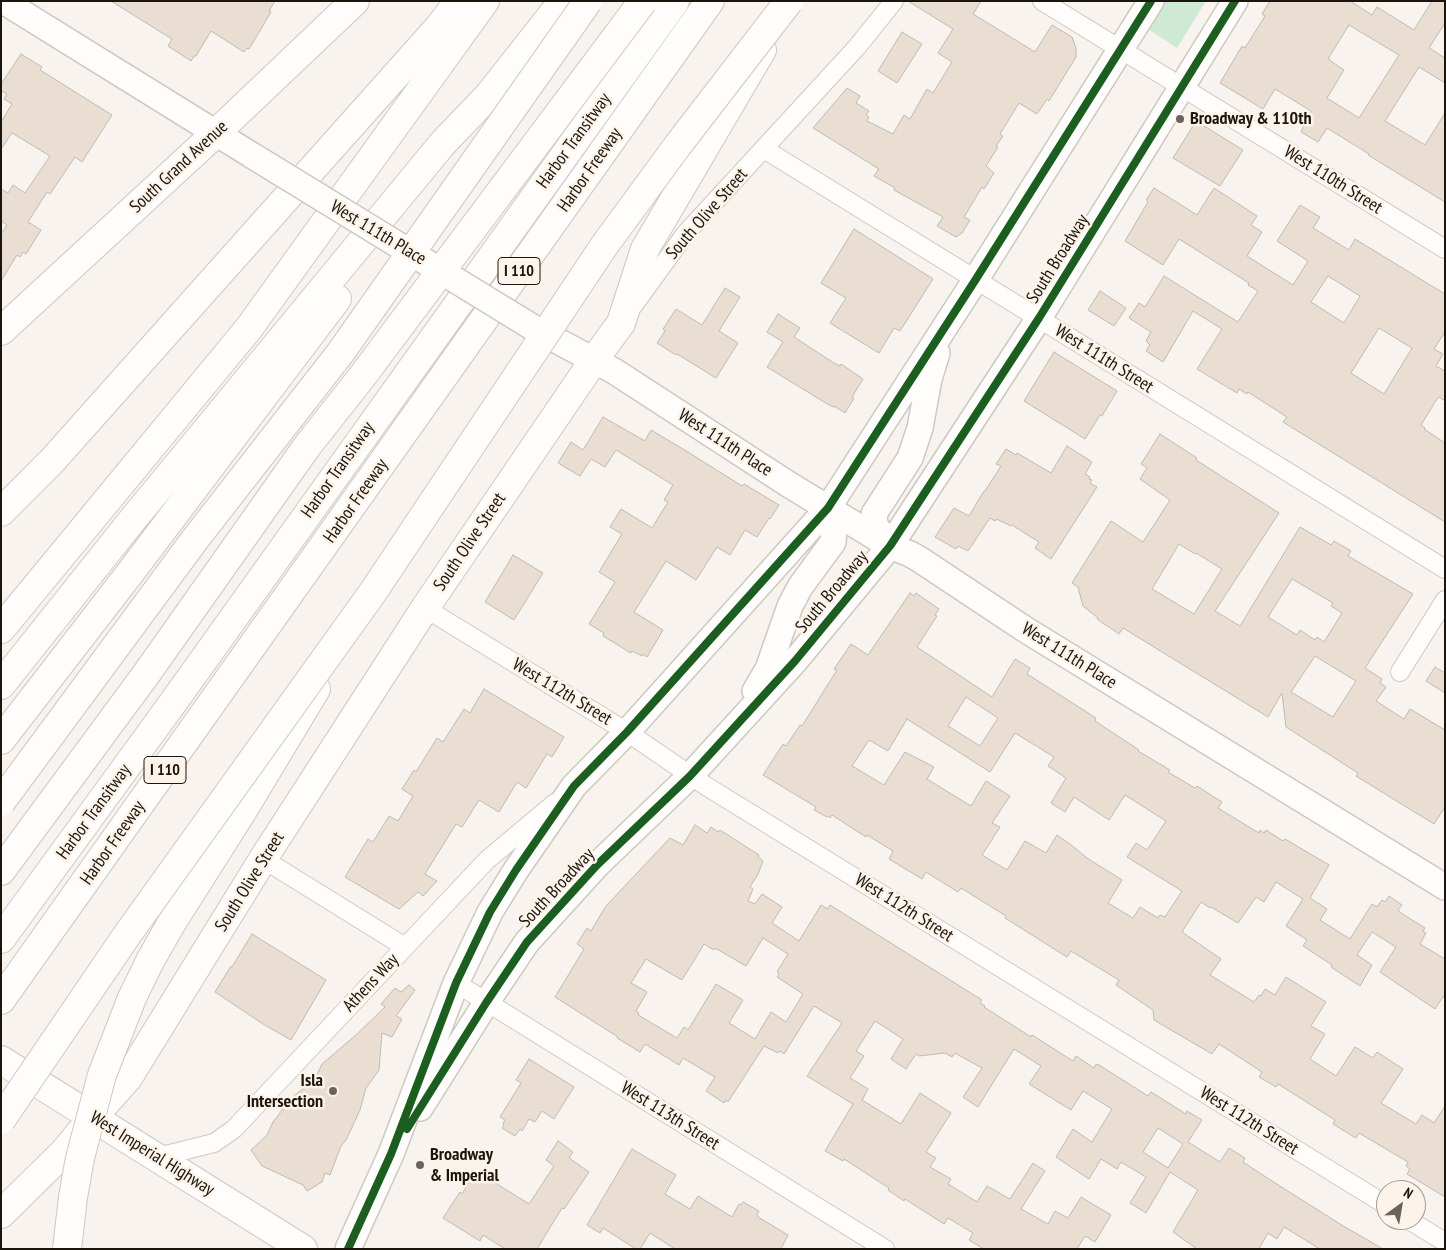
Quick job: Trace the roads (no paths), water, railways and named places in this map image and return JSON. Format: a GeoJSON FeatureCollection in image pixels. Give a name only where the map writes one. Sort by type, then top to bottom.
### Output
{"type":"FeatureCollection","features":[{"type":"Feature","properties":{"kind":"main road","name":"West 111th Place"},"geometry":{"type":"LineString","coordinates":[[3,1],[181,113],[537,330],[614,371],[828,508],[890,546],[919,559],[1026,630],[1445,887]]}},
{"type":"Feature","properties":{"kind":"main road","name":"South Grand Avenue"},"geometry":{"type":"LineString","coordinates":[[1,331],[216,134],[355,1]]}},
{"type":"Feature","properties":{"kind":"main road"},"geometry":{"type":"LineString","coordinates":[[1,512],[51,462],[462,1]]}},
{"type":"Feature","properties":{"kind":"main road"},"geometry":{"type":"LineString","coordinates":[[1,629],[249,328],[485,1]]}},
{"type":"Feature","properties":{"kind":"main road"},"geometry":{"type":"LineString","coordinates":[[1,740],[130,573],[449,151],[489,95],[563,1]]}},
{"type":"Feature","properties":{"kind":"main road"},"geometry":{"type":"LineString","coordinates":[[1,802],[196,538],[341,352],[588,1]]}},
{"type":"Feature","properties":{"kind":"main road"},"geometry":{"type":"LineString","coordinates":[[1,847],[59,767],[85,737],[361,378],[643,1]]}},
{"type":"Feature","properties":{"kind":"main road","name":"Harbor Transitway"},"geometry":{"type":"LineString","coordinates":[[1,939],[172,704],[675,1]]}},
{"type":"Feature","properties":{"kind":"main road","name":"Harbor Freeway"},"geometry":{"type":"LineString","coordinates":[[1,1000],[710,1]]}},
{"type":"Feature","properties":{"kind":"main road"},"geometry":{"type":"LineString","coordinates":[[621,323],[645,249],[790,1]]}},
{"type":"Feature","properties":{"kind":"main road"},"geometry":{"type":"LineString","coordinates":[[1,1120],[133,927],[373,592],[604,246],[684,137],[790,1]]}},
{"type":"Feature","properties":{"kind":"main road","name":"South Broadway"},"geometry":{"type":"LineString","coordinates":[[348,1249],[391,1154],[456,983],[490,912],[516,870],[574,786],[627,732],[828,508],[948,323],[1151,1]]}},
{"type":"Feature","properties":{"kind":"main road","name":"South Broadway"},"geometry":{"type":"LineString","coordinates":[[391,1154],[486,1003],[527,942],[597,865],[690,776],[795,661],[890,546],[1039,318],[1235,1]]}},
{"type":"Feature","properties":{"kind":"main road"},"geometry":{"type":"LineString","coordinates":[[1,685],[140,510],[443,143],[489,95]]}},
{"type":"Feature","properties":{"kind":"main road","name":"South Olive Street"},"geometry":{"type":"LineString","coordinates":[[1,1214],[64,1152],[128,1078],[263,859],[425,608],[621,323]]}},
{"type":"Feature","properties":{"kind":"main road"},"geometry":{"type":"LineString","coordinates":[[890,546],[875,525],[874,514],[910,458],[920,428],[929,379],[948,323]]}},
{"type":"Feature","properties":{"kind":"main road"},"geometry":{"type":"LineString","coordinates":[[1,871],[147,673],[308,445]]}},
{"type":"Feature","properties":{"kind":"main road"},"geometry":{"type":"LineString","coordinates":[[1,528],[51,462]]}},
{"type":"Feature","properties":{"kind":"main road"},"geometry":{"type":"LineString","coordinates":[[737,724],[768,669],[790,606],[800,587],[833,542],[834,528],[828,508]]}},
{"type":"Feature","properties":{"kind":"main road"},"geometry":{"type":"LineString","coordinates":[[67,1249],[76,1179],[90,1116],[108,1058],[132,998],[171,924],[261,781],[373,592]]}},
{"type":"Feature","properties":{"kind":"main road","name":"West Imperial Highway"},"geometry":{"type":"LineString","coordinates":[[7,1064],[303,1249]]}},
{"type":"Feature","properties":{"kind":"street","name":"South Olive Street"},"geometry":{"type":"LineString","coordinates":[[621,323],[686,233],[857,47],[894,1]]}},
{"type":"Feature","properties":{"kind":"street","name":"West 110th Street"},"geometry":{"type":"LineString","coordinates":[[1042,1],[1445,249]]}},
{"type":"Feature","properties":{"kind":"street","name":"West 111th Street"},"geometry":{"type":"LineString","coordinates":[[764,149],[1445,569]]}},
{"type":"Feature","properties":{"kind":"street"},"geometry":{"type":"LineString","coordinates":[[1400,672],[1445,600]]}},
{"type":"Feature","properties":{"kind":"street","name":"West 112th Street"},"geometry":{"type":"LineString","coordinates":[[425,608],[627,732],[690,776],[1376,1200]]}},
{"type":"Feature","properties":{"kind":"street","name":"Athens Way"},"geometry":{"type":"LineString","coordinates":[[158,1157],[214,1143],[234,1129],[487,860],[574,786]]}},
{"type":"Feature","properties":{"kind":"street"},"geometry":{"type":"LineString","coordinates":[[263,859],[405,947]]}},
{"type":"Feature","properties":{"kind":"street","name":"West 113th Street"},"geometry":{"type":"LineString","coordinates":[[456,983],[885,1249]]}},
{"type":"Feature","properties":{"kind":"street"},"geometry":{"type":"LineString","coordinates":[[1426,1230],[1445,1242]]}},
{"type":"Feature","properties":{"kind":"place","name":"Broadway & 110th"},"geometry":{"type":"Point","coordinates":[1180,119]}},
{"type":"Feature","properties":{"kind":"place","name":"Isla Intersection"},"geometry":{"type":"Point","coordinates":[333,1091]}},
{"type":"Feature","properties":{"kind":"place","name":"Broadway & Imperial"},"geometry":{"type":"Point","coordinates":[420,1165]}}]}
